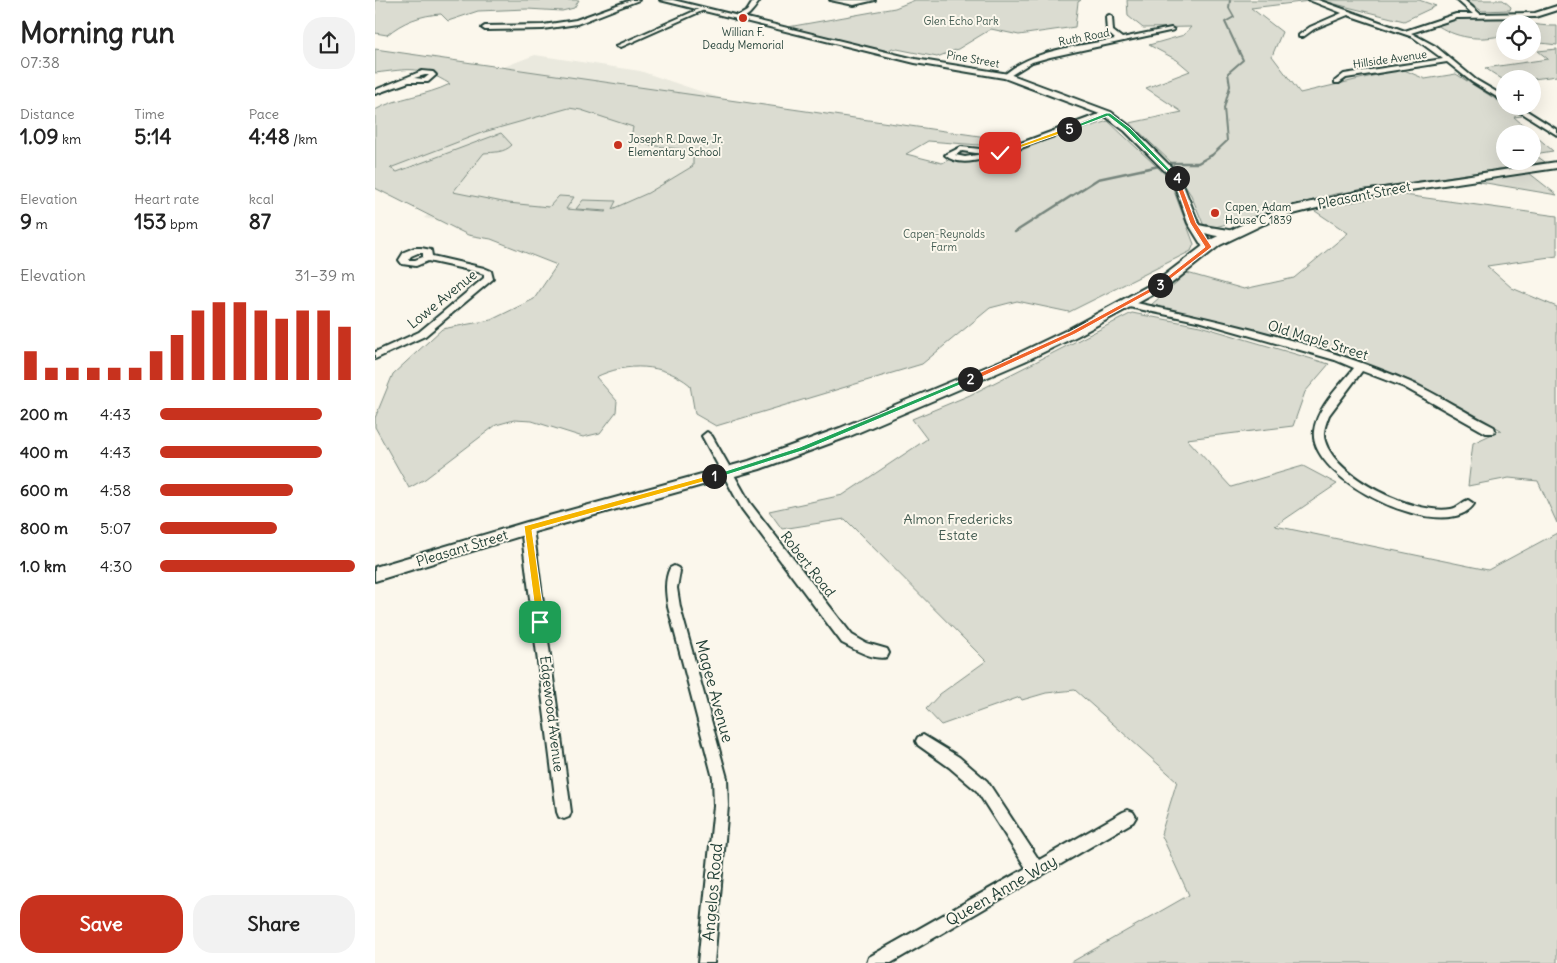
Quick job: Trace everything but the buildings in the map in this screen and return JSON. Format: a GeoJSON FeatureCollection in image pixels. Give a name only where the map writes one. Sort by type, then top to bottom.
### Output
{"type":"FeatureCollection","features":[{"type":"Feature","properties":{"kind":"main road","name":"Pleasant Street"},"geometry":{"type":"LineString","coordinates":[[375,574],[527,528],[727,473],[803,448],[1020,358],[1127,304],[1162,284],[1209,247],[1232,233],[1289,211],[1357,195],[1557,165]]}},
{"type":"Feature","properties":{"kind":"street"},"geometry":{"type":"LineString","coordinates":[[485,28],[543,27],[577,22],[636,0]]}},
{"type":"Feature","properties":{"kind":"street","name":"Pine Street"},"geometry":{"type":"LineString","coordinates":[[664,0],[915,61],[1006,76],[1108,114],[1128,129],[1176,177],[1195,227],[1209,247]]}},
{"type":"Feature","properties":{"kind":"street"},"geometry":{"type":"LineString","coordinates":[[737,19],[749,12],[757,0]]}},
{"type":"Feature","properties":{"kind":"street"},"geometry":{"type":"LineString","coordinates":[[833,0],[850,3],[872,0]]}},
{"type":"Feature","properties":{"kind":"street"},"geometry":{"type":"LineString","coordinates":[[1312,0],[1407,32],[1428,44],[1474,81],[1496,94]]}},
{"type":"Feature","properties":{"kind":"street"},"geometry":{"type":"LineString","coordinates":[[1460,0],[1478,15]]}},
{"type":"Feature","properties":{"kind":"street"},"geometry":{"type":"LineString","coordinates":[[1407,32],[1452,17],[1535,15],[1557,8]]}},
{"type":"Feature","properties":{"kind":"street"},"geometry":{"type":"LineString","coordinates":[[619,46],[701,10]]}},
{"type":"Feature","properties":{"kind":"street"},"geometry":{"type":"LineString","coordinates":[[1301,36],[1313,28],[1349,12]]}},
{"type":"Feature","properties":{"kind":"street"},"geometry":{"type":"LineString","coordinates":[[1109,17],[1110,32],[1120,40]]}},
{"type":"Feature","properties":{"kind":"street","name":"Ruth Road"},"geometry":{"type":"LineString","coordinates":[[1006,76],[1030,61],[1048,54],[1171,30]]}},
{"type":"Feature","properties":{"kind":"street","name":"Hillside Avenue"},"geometry":{"type":"LineString","coordinates":[[1337,82],[1344,76],[1448,60]]}},
{"type":"Feature","properties":{"kind":"street"},"geometry":{"type":"LineString","coordinates":[[375,92],[410,80]]}},
{"type":"Feature","properties":{"kind":"street"},"geometry":{"type":"LineString","coordinates":[[995,152],[961,148],[949,155],[955,158],[967,159],[995,152],[1027,144],[1108,114]]}},
{"type":"Feature","properties":{"kind":"street"},"geometry":{"type":"LineString","coordinates":[[1529,115],[1557,133]]}},
{"type":"Feature","properties":{"kind":"street"},"geometry":{"type":"LineString","coordinates":[[1195,227],[1214,233],[1232,233]]}},
{"type":"Feature","properties":{"kind":"street","name":"Lowe Avenue"},"geometry":{"type":"LineString","coordinates":[[375,356],[422,334],[489,279],[490,275],[486,271],[427,258]]}},
{"type":"Feature","properties":{"kind":"street","name":"Old Maple Street"},"geometry":{"type":"LineString","coordinates":[[1127,304],[1204,320],[1316,351],[1361,366],[1408,385],[1490,430]]}},
{"type":"Feature","properties":{"kind":"street"},"geometry":{"type":"LineString","coordinates":[[1361,366],[1324,414],[1321,421],[1319,440],[1329,460],[1345,476],[1364,488],[1402,504],[1443,513],[1457,512],[1468,504]]}},
{"type":"Feature","properties":{"kind":"street","name":"Robert Road"},"geometry":{"type":"LineString","coordinates":[[707,436],[746,506],[847,639],[862,647],[883,653]]}},
{"type":"Feature","properties":{"kind":"street","name":"Edgewood Avenue"},"geometry":{"type":"LineString","coordinates":[[527,528],[564,812]]}},
{"type":"Feature","properties":{"kind":"street","name":"Magee Avenue"},"geometry":{"type":"LineString","coordinates":[[674,570],[671,588],[674,607],[720,778],[719,822]]}},
{"type":"Feature","properties":{"kind":"street"},"geometry":{"type":"LineString","coordinates":[[923,741],[954,762],[982,786],[1036,870]]}},
{"type":"Feature","properties":{"kind":"street","name":"Queen Anne Way"},"geometry":{"type":"LineString","coordinates":[[875,963],[1128,817]]}},
{"type":"Feature","properties":{"kind":"street","name":"Angelos Road"},"geometry":{"type":"LineString","coordinates":[[706,963],[719,822]]}},
{"type":"Feature","properties":{"kind":"shaded area","name":"Joseph R. Dawe, Jr. Elementary School"},"geometry":{"type":"Polygon","coordinates":[[[535,55],[640,71],[943,173],[663,260],[424,218],[430,213],[375,173],[459,84],[535,55]]]}},
{"type":"Feature","properties":{"kind":"green space"},"geometry":{"type":"Polygon","coordinates":[[[375,0],[579,0],[574,8],[562,11],[527,9],[478,11],[448,21],[441,14],[426,16],[405,23],[387,35],[375,33],[375,0]]]}},
{"type":"Feature","properties":{"kind":"green space","name":"Glen Echo Park"},"geometry":{"type":"Polygon","coordinates":[[[915,0],[1081,0],[1078,2],[1075,27],[1019,35],[991,29],[958,49],[937,57],[892,48],[887,52],[788,27],[895,8],[915,0]]]}},
{"type":"Feature","properties":{"kind":"green space"},"geometry":{"type":"Polygon","coordinates":[[[1127,0],[1318,0],[1251,8],[1282,32],[1272,56],[1300,93],[1402,69],[1425,79],[1456,74],[1496,99],[1496,115],[1520,115],[1522,116],[1514,117],[1523,125],[1496,125],[1496,169],[1335,194],[1212,228],[1204,226],[1191,195],[1171,165],[1174,165],[1130,123],[1182,112],[1146,88],[1190,71],[1177,60],[1149,45],[1184,35],[1191,27],[1143,28],[1128,16],[1127,0]]]}},
{"type":"Feature","properties":{"kind":"green space"},"geometry":{"type":"Polygon","coordinates":[[[1319,0],[1419,0],[1436,6],[1404,21],[1319,0]]]}},
{"type":"Feature","properties":{"kind":"green space"},"geometry":{"type":"Polygon","coordinates":[[[1465,0],[1503,0],[1511,7],[1510,10],[1482,11],[1465,0]]]}},
{"type":"Feature","properties":{"kind":"green space"},"geometry":{"type":"Polygon","coordinates":[[[1488,15],[1496,17],[1496,37],[1477,38],[1459,35],[1434,23],[1438,19],[1488,15]]]}},
{"type":"Feature","properties":{"kind":"green space"},"geometry":{"type":"Polygon","coordinates":[[[1541,25],[1557,26],[1557,45],[1541,43],[1541,25]]]}},
{"type":"Feature","properties":{"kind":"green space","name":"Capen-Reynolds Farm"},"geometry":{"type":"Polygon","coordinates":[[[375,49],[1035,144],[1108,121],[1169,178],[1194,244],[1191,251],[1069,312],[1017,301],[990,308],[922,364],[716,426],[695,414],[690,385],[668,372],[645,367],[632,367],[608,372],[596,377],[617,401],[616,412],[600,433],[583,437],[532,421],[514,420],[496,425],[425,479],[409,488],[375,427],[375,418],[393,374],[442,329],[491,320],[534,299],[557,265],[491,239],[468,235],[375,188],[375,110],[393,102],[450,84],[422,71],[397,70],[375,73],[375,49]],[[569,108],[484,132],[390,168],[397,172],[501,133],[512,145],[502,151],[484,153],[453,192],[508,203],[549,207],[559,196],[574,197],[566,209],[605,212],[607,211],[576,209],[583,200],[616,201],[612,209],[648,193],[693,166],[693,151],[642,144],[631,138],[633,127],[569,108]],[[928,141],[906,154],[942,163],[957,156],[958,150],[987,150],[988,148],[979,145],[928,141]]]}},
{"type":"Feature","properties":{"kind":"green space"},"geometry":{"type":"Polygon","coordinates":[[[1557,49],[1557,76],[1541,78],[1541,70],[1496,70],[1496,75],[1485,68],[1548,59],[1541,53],[1541,51],[1557,49]]]}},
{"type":"Feature","properties":{"kind":"green space"},"geometry":{"type":"Polygon","coordinates":[[[1541,141],[1553,151],[1541,153],[1541,141]]]}},
{"type":"Feature","properties":{"kind":"green space"},"geometry":{"type":"Polygon","coordinates":[[[1529,173],[1557,195],[1474,181],[1529,173]]]}},
{"type":"Feature","properties":{"kind":"green space"},"geometry":{"type":"Polygon","coordinates":[[[1397,194],[1557,216],[1557,256],[1487,266],[1512,288],[1557,307],[1557,523],[1538,481],[1509,478],[1468,486],[1473,443],[1501,430],[1417,383],[1311,343],[1151,305],[1187,273],[1244,289],[1294,278],[1348,233],[1312,209],[1397,194]]]}},
{"type":"Feature","properties":{"kind":"green space","name":"Almon Fredericks Estate"},"geometry":{"type":"Polygon","coordinates":[[[1132,313],[1200,326],[1329,364],[1305,392],[1293,426],[1187,439],[1231,487],[1303,466],[1337,484],[1275,526],[1488,570],[1557,533],[1557,963],[1070,963],[1189,895],[1161,834],[1177,781],[1075,690],[1046,693],[1022,700],[1020,697],[941,725],[926,709],[940,694],[986,661],[845,519],[782,529],[769,511],[843,495],[927,439],[912,419],[970,395],[1132,313]]]}},
{"type":"Feature","properties":{"kind":"waterway"},"geometry":{"type":"LineString","coordinates":[[1211,156],[1227,141],[1224,108],[1230,86],[1228,73],[1243,60],[1225,22],[1234,17],[1229,8],[1230,0]]}},
{"type":"Feature","properties":{"kind":"waterway"},"geometry":{"type":"LineString","coordinates":[[1171,163],[1198,163],[1212,155]]}},
{"type":"Feature","properties":{"kind":"waterway"},"geometry":{"type":"LineString","coordinates":[[1015,232],[1098,179],[1159,166]]}},
{"type":"Feature","properties":{"kind":"place","name":"Willian F. Deady Memorial"},"geometry":{"type":"Point","coordinates":[743,18]}},
{"type":"Feature","properties":{"kind":"place","name":"Joseph R. Dawe, Jr. Elementary School"},"geometry":{"type":"Point","coordinates":[618,145]}},
{"type":"Feature","properties":{"kind":"place","name":"Capen, Adam House C 1839"},"geometry":{"type":"Point","coordinates":[1215,213]}},
{"type":"Feature","properties":{"kind":"route"},"geometry":{"type":"LineString","coordinates":[[540,622],[527,528],[727,473],[776,458],[845,432],[1020,358],[1072,333],[1162,284],[1209,247],[1193,223],[1181,185],[1176,177],[1128,129],[1108,114],[1000,153]]}}]}
